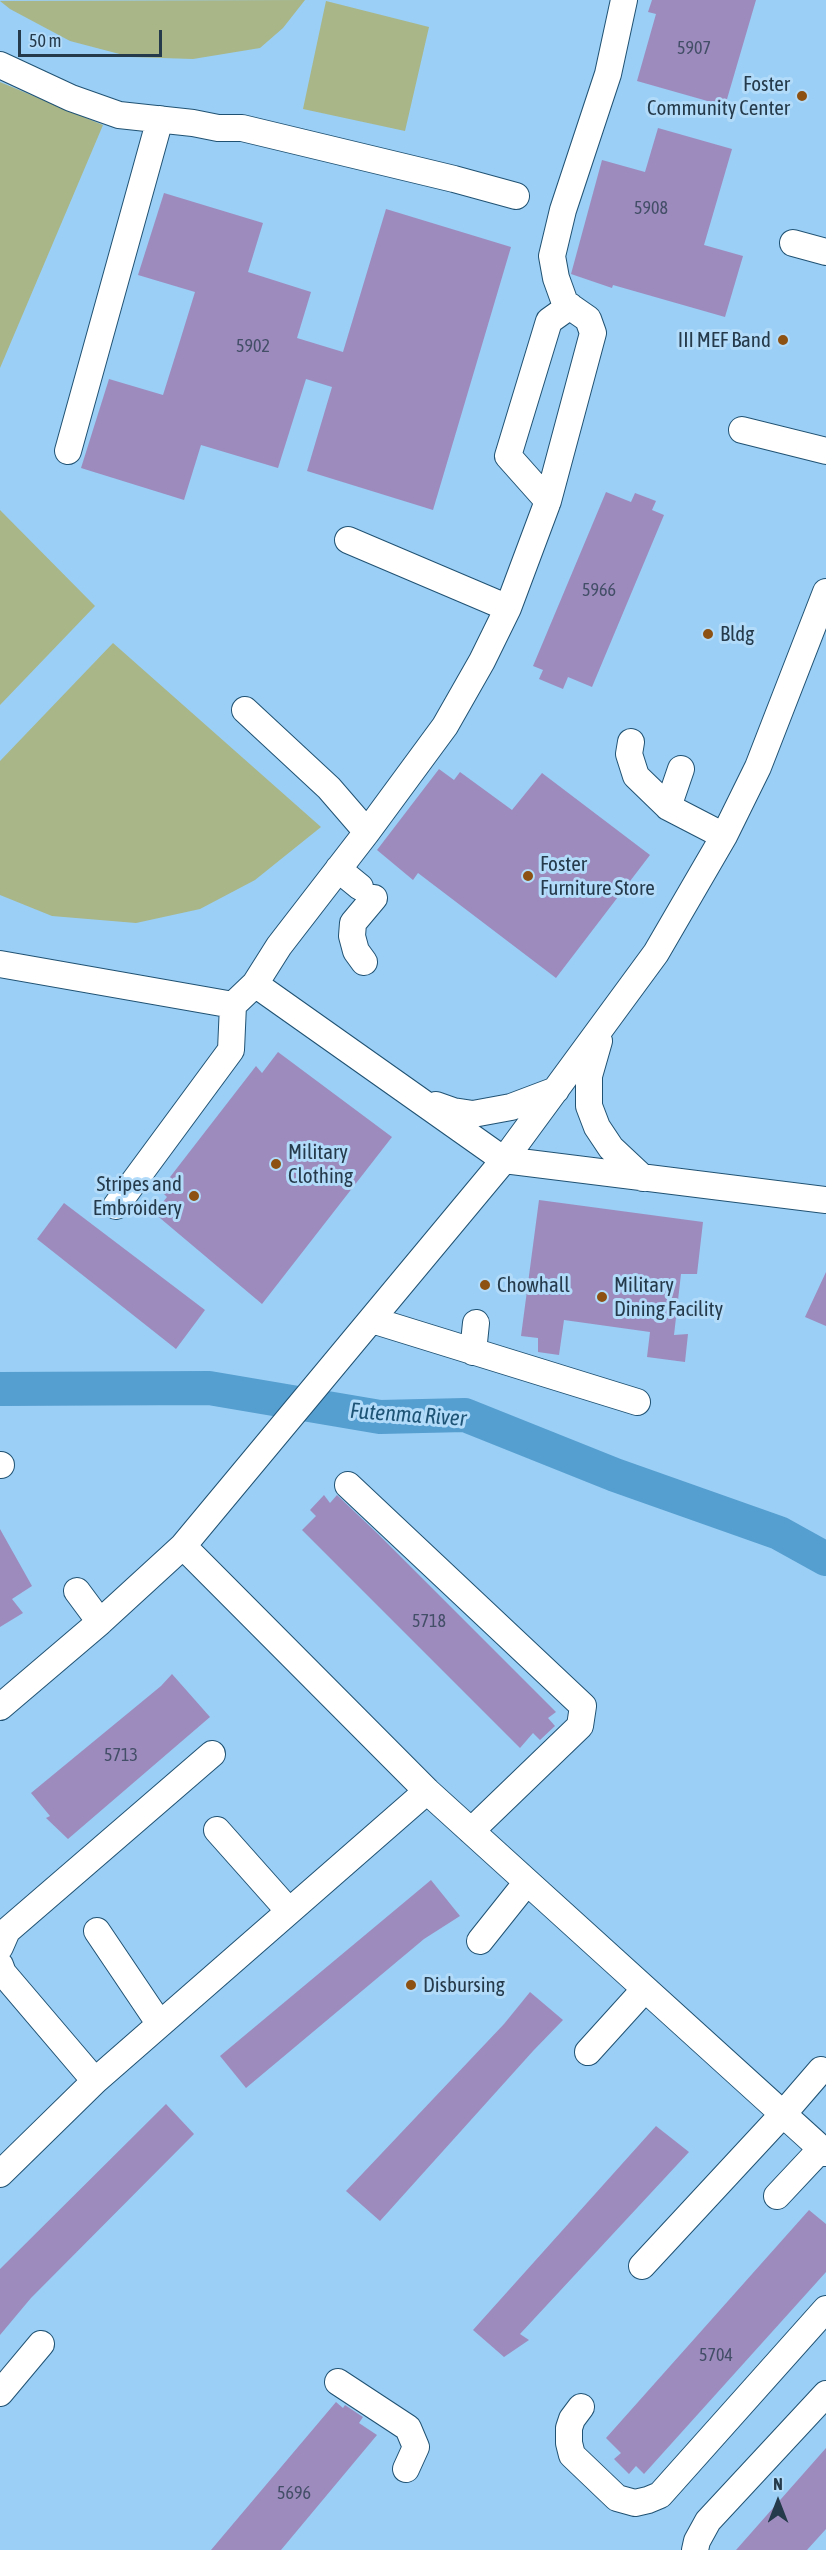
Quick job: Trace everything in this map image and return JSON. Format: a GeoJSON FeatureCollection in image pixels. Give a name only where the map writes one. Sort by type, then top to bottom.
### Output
{"type":"FeatureCollection","features":[{"type":"Feature","properties":{"kind":"lane"},"geometry":{"type":"LineString","coordinates":[[116,1206],[231,1050],[233,1005],[255,984],[279,946],[445,726],[482,661],[508,608],[548,501],[593,333],[588,318],[565,303],[556,278],[552,256],[555,238],[608,74],[624,0]]}},
{"type":"Feature","properties":{"kind":"lane"},"geometry":{"type":"LineString","coordinates":[[0,65],[71,98],[119,115],[218,128],[242,128],[454,178],[516,196]]}},
{"type":"Feature","properties":{"kind":"lane"},"geometry":{"type":"LineString","coordinates":[[68,452],[160,119]]}},
{"type":"Feature","properties":{"kind":"lane"},"geometry":{"type":"LineString","coordinates":[[793,243],[826,252]]}},
{"type":"Feature","properties":{"kind":"lane"},"geometry":{"type":"LineString","coordinates":[[548,501],[508,456],[549,321],[570,306]]}},
{"type":"Feature","properties":{"kind":"lane"},"geometry":{"type":"LineString","coordinates":[[742,430],[826,451]]}},
{"type":"Feature","properties":{"kind":"lane"},"geometry":{"type":"LineString","coordinates":[[348,540],[508,608]]}},
{"type":"Feature","properties":{"kind":"lane"},"geometry":{"type":"LineString","coordinates":[[0,1707],[100,1622],[183,1546],[504,1160],[556,1090],[656,953],[724,836],[758,767],[826,592]]}},
{"type":"Feature","properties":{"kind":"lane"},"geometry":{"type":"LineString","coordinates":[[245,710],[329,788],[367,832]]}},
{"type":"Feature","properties":{"kind":"lane"},"geometry":{"type":"LineString","coordinates":[[631,741],[629,754],[636,777],[668,807],[724,836]]}},
{"type":"Feature","properties":{"kind":"lane"},"geometry":{"type":"LineString","coordinates":[[668,807],[681,770]]}},
{"type":"Feature","properties":{"kind":"lane"},"geometry":{"type":"LineString","coordinates":[[338,869],[367,892],[353,923],[352,936],[356,951],[364,962]]}},
{"type":"Feature","properties":{"kind":"lane"},"geometry":{"type":"LineString","coordinates":[[0,964],[233,1005]]}},
{"type":"Feature","properties":{"kind":"lane"},"geometry":{"type":"LineString","coordinates":[[255,984],[504,1160],[826,1200]]}},
{"type":"Feature","properties":{"kind":"lane"},"geometry":{"type":"LineString","coordinates":[[604,1024],[589,1076],[589,1106],[597,1127],[611,1148],[644,1178]]}},
{"type":"Feature","properties":{"kind":"lane"},"geometry":{"type":"LineString","coordinates":[[418,1099],[453,1111],[473,1114],[511,1107],[556,1090]]}},
{"type":"Feature","properties":{"kind":"lane"},"geometry":{"type":"LineString","coordinates":[[372,1320],[637,1402]]}},
{"type":"Feature","properties":{"kind":"lane"},"geometry":{"type":"LineString","coordinates":[[473,1352],[476,1323]]}},
{"type":"Feature","properties":{"kind":"lane"},"geometry":{"type":"LineString","coordinates":[[348,1485],[583,1706],[580,1726],[471,1832]]}},
{"type":"Feature","properties":{"kind":"lane"},"geometry":{"type":"LineString","coordinates":[[183,1546],[427,1791],[824,2151],[777,2196]]}},
{"type":"Feature","properties":{"kind":"lane"},"geometry":{"type":"LineString","coordinates":[[77,1591],[100,1622]]}},
{"type":"Feature","properties":{"kind":"lane"},"geometry":{"type":"LineString","coordinates":[[0,1947],[7,1931],[212,1754]]}},
{"type":"Feature","properties":{"kind":"lane"},"geometry":{"type":"LineString","coordinates":[[0,2174],[95,2081],[159,2023],[427,1791]]}},
{"type":"Feature","properties":{"kind":"lane"},"geometry":{"type":"LineString","coordinates":[[217,1830],[289,1911]]}},
{"type":"Feature","properties":{"kind":"lane"},"geometry":{"type":"LineString","coordinates":[[480,1941],[526,1882]]}},
{"type":"Feature","properties":{"kind":"lane"},"geometry":{"type":"LineString","coordinates":[[97,1931],[159,2023]]}},
{"type":"Feature","properties":{"kind":"lane"},"geometry":{"type":"LineString","coordinates":[[0,1965],[3,1973],[95,2081]]}},
{"type":"Feature","properties":{"kind":"lane"},"geometry":{"type":"LineString","coordinates":[[588,2052],[645,1989]]}},
{"type":"Feature","properties":{"kind":"lane"},"geometry":{"type":"LineString","coordinates":[[642,2266],[821,2070]]}},
{"type":"Feature","properties":{"kind":"lane"},"geometry":{"type":"LineString","coordinates":[[581,2407],[572,2419],[569,2428],[572,2455],[617,2498],[635,2504],[648,2500],[660,2495],[826,2309]]}},
{"type":"Feature","properties":{"kind":"lane"},"geometry":{"type":"LineString","coordinates":[[0,2392],[41,2344]]}},
{"type":"Feature","properties":{"kind":"lane"},"geometry":{"type":"LineString","coordinates":[[338,2382],[408,2428],[416,2447],[406,2469]]}},
{"type":"Feature","properties":{"kind":"lane"},"geometry":{"type":"LineString","coordinates":[[695,2550],[696,2541],[708,2521],[826,2394]]}},
{"type":"Feature","properties":{"kind":"green space"},"geometry":{"type":"Polygon","coordinates":[[[305,0],[283,28],[260,48],[193,59],[131,57],[70,41],[10,9],[0,1],[305,0]]]}},
{"type":"Feature","properties":{"kind":"green space"},"geometry":{"type":"Polygon","coordinates":[[[326,1],[429,27],[405,131],[303,109],[326,1]]]}},
{"type":"Feature","properties":{"kind":"green space"},"geometry":{"type":"Polygon","coordinates":[[[0,82],[103,125],[0,368],[0,82]]]}},
{"type":"Feature","properties":{"kind":"green space"},"geometry":{"type":"Polygon","coordinates":[[[0,510],[95,606],[0,705],[0,510]]]}},
{"type":"Feature","properties":{"kind":"green space"},"geometry":{"type":"Polygon","coordinates":[[[113,643],[321,827],[255,880],[200,909],[136,923],[52,916],[0,895],[0,761],[113,643]]]}},
{"type":"Feature","properties":{"kind":"building"},"geometry":{"type":"Polygon","coordinates":[[[652,0],[756,0],[725,106],[637,81],[656,14],[648,12],[652,0]]]}},
{"type":"Feature","properties":{"kind":"building"},"geometry":{"type":"Polygon","coordinates":[[[658,128],[732,149],[704,245],[743,256],[725,317],[613,285],[612,288],[571,274],[602,160],[645,172],[658,128]]]}},
{"type":"Feature","properties":{"kind":"building"},"geometry":{"type":"Polygon","coordinates":[[[164,193],[263,223],[248,272],[311,292],[297,338],[343,352],[386,209],[511,247],[433,510],[307,471],[332,387],[306,379],[278,468],[201,445],[184,500],[81,468],[109,379],[163,395],[195,292],[138,275],[164,193]]]}},
{"type":"Feature","properties":{"kind":"building"},"geometry":{"type":"Polygon","coordinates":[[[606,492],[631,502],[635,493],[656,501],[652,510],[664,515],[592,687],[568,677],[563,689],[539,679],[543,670],[533,666],[606,492]]]}},
{"type":"Feature","properties":{"kind":"building","name":"Foster Furniture Store"},"geometry":{"type":"Polygon","coordinates":[[[439,769],[454,780],[460,772],[512,810],[542,773],[650,855],[556,978],[418,873],[413,880],[377,850],[439,769]]]}},
{"type":"Feature","properties":{"kind":"building","name":"Military Clothing"},"geometry":{"type":"Polygon","coordinates":[[[278,1052],[392,1137],[262,1304],[154,1213],[167,1197],[160,1190],[256,1066],[262,1073],[278,1052]]]}},
{"type":"Feature","properties":{"kind":"building","name":"Military Dining Facility"},"geometry":{"type":"Polygon","coordinates":[[[539,1200],[703,1222],[697,1274],[681,1274],[674,1335],[688,1334],[685,1362],[647,1357],[650,1332],[564,1320],[559,1355],[538,1352],[538,1338],[521,1336],[539,1200]]]}},
{"type":"Feature","properties":{"kind":"building"},"geometry":{"type":"Polygon","coordinates":[[[64,1203],[205,1310],[176,1349],[37,1239],[64,1203]]]}},
{"type":"Feature","properties":{"kind":"building"},"geometry":{"type":"Polygon","coordinates":[[[826,1272],[826,1326],[805,1317],[826,1272]]]}},
{"type":"Feature","properties":{"kind":"building"},"geometry":{"type":"Polygon","coordinates":[[[324,1495],[330,1503],[337,1495],[556,1712],[548,1718],[555,1726],[540,1740],[533,1733],[520,1748],[302,1530],[316,1516],[310,1510],[324,1495]]]}},
{"type":"Feature","properties":{"kind":"building"},"geometry":{"type":"Polygon","coordinates":[[[0,1529],[32,1586],[12,1599],[23,1613],[0,1627],[0,1529]]]}},
{"type":"Feature","properties":{"kind":"building"},"geometry":{"type":"Polygon","coordinates":[[[172,1674],[210,1717],[68,1839],[46,1818],[50,1816],[31,1793],[161,1686],[172,1674]]]}},
{"type":"Feature","properties":{"kind":"building"},"geometry":{"type":"Polygon","coordinates":[[[431,1880],[460,1916],[424,1939],[246,2088],[220,2056],[431,1880]]]}},
{"type":"Feature","properties":{"kind":"building"},"geometry":{"type":"Polygon","coordinates":[[[530,1992],[563,2020],[380,2221],[346,2191],[504,2024],[530,1992]]]}},
{"type":"Feature","properties":{"kind":"building"},"geometry":{"type":"Polygon","coordinates":[[[166,2104],[194,2134],[31,2298],[0,2335],[0,2269],[166,2104]]]}},
{"type":"Feature","properties":{"kind":"building"},"geometry":{"type":"Polygon","coordinates":[[[656,2126],[689,2152],[520,2334],[529,2340],[504,2357],[473,2330],[656,2126]]]}},
{"type":"Feature","properties":{"kind":"building"},"geometry":{"type":"Polygon","coordinates":[[[809,2210],[826,2224],[826,2272],[644,2474],[636,2466],[629,2474],[614,2459],[621,2453],[606,2438],[809,2210]]]}},
{"type":"Feature","properties":{"kind":"building"},"geometry":{"type":"Polygon","coordinates":[[[336,2402],[343,2408],[345,2405],[363,2417],[359,2423],[377,2435],[281,2550],[211,2550],[336,2402]]]}},
{"type":"Feature","properties":{"kind":"building"},"geometry":{"type":"Polygon","coordinates":[[[826,2448],[826,2529],[807,2550],[736,2550],[826,2448]]]}},
{"type":"Feature","properties":{"kind":"waterway","name":"Futenma River"},"geometry":{"type":"LineString","coordinates":[[0,1389],[209,1388],[380,1417],[465,1415],[615,1475],[779,1533],[826,1559]]}},
{"type":"Feature","properties":{"kind":"place","name":"Foster Community Center"},"geometry":{"type":"Point","coordinates":[802,96]}},
{"type":"Feature","properties":{"kind":"place","name":"III MEF Band"},"geometry":{"type":"Point","coordinates":[783,340]}},
{"type":"Feature","properties":{"kind":"place","name":"Bldg"},"geometry":{"type":"Point","coordinates":[708,634]}},
{"type":"Feature","properties":{"kind":"place","name":"Foster Furniture Store"},"geometry":{"type":"Point","coordinates":[528,876]}},
{"type":"Feature","properties":{"kind":"place","name":"Military Clothing"},"geometry":{"type":"Point","coordinates":[276,1164]}},
{"type":"Feature","properties":{"kind":"place","name":"Stripes and Embroidery"},"geometry":{"type":"Point","coordinates":[194,1196]}},
{"type":"Feature","properties":{"kind":"place","name":"Chowhall"},"geometry":{"type":"Point","coordinates":[485,1285]}},
{"type":"Feature","properties":{"kind":"place","name":"Military Dining Facility"},"geometry":{"type":"Point","coordinates":[602,1297]}},
{"type":"Feature","properties":{"kind":"place","name":"Disbursing"},"geometry":{"type":"Point","coordinates":[411,1985]}}]}
